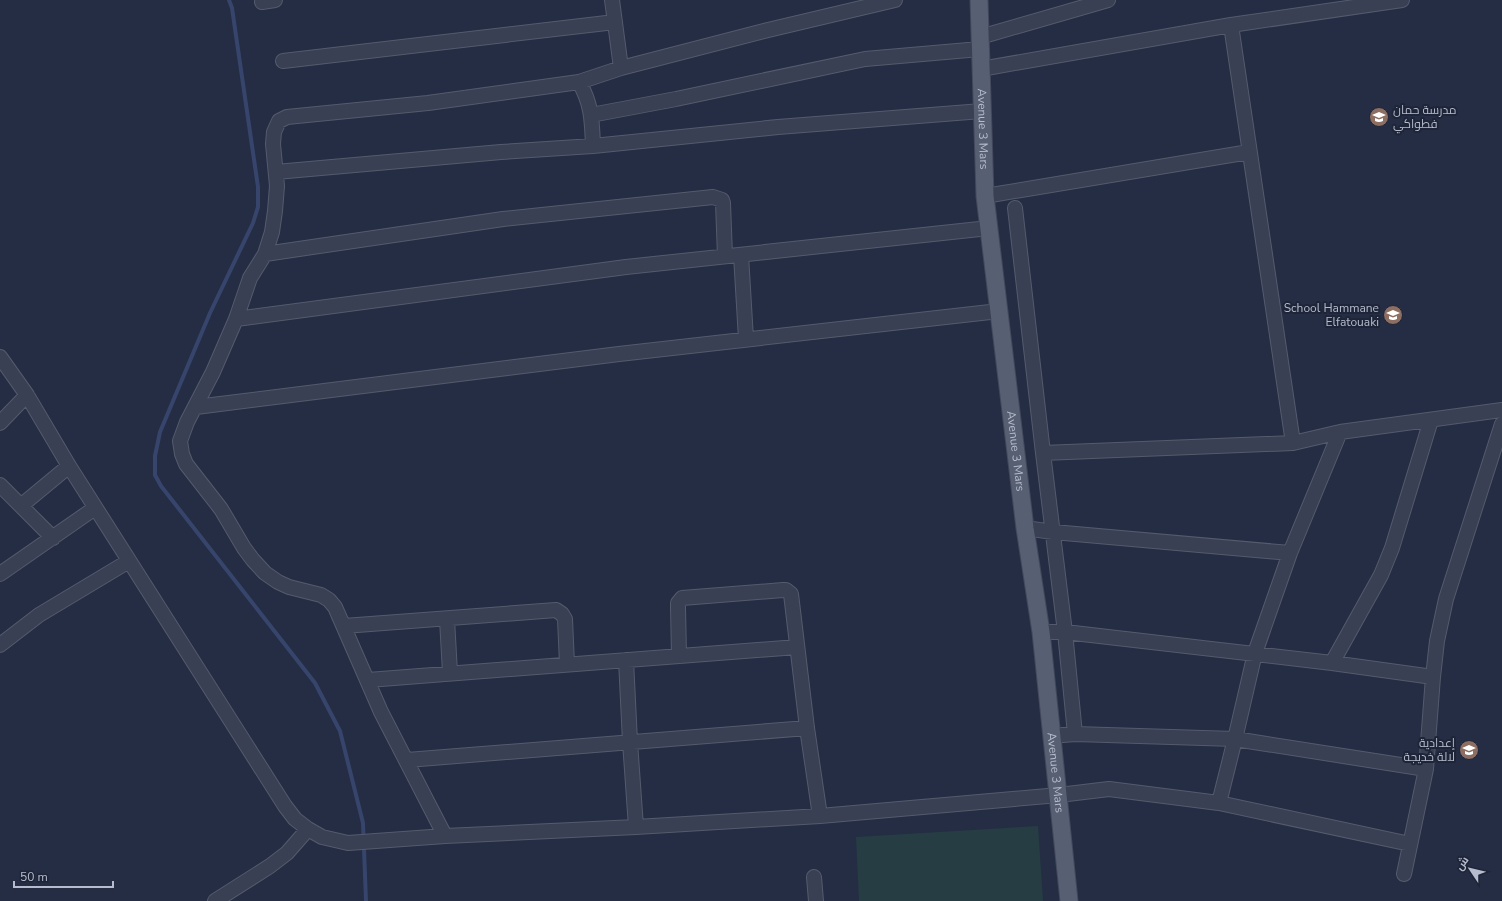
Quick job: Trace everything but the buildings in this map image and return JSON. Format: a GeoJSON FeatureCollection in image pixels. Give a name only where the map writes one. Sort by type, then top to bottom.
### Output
{"type":"FeatureCollection","features":[{"type":"Feature","properties":{"kind":"main road","name":"Avenue 3 Mars"},"geometry":{"type":"LineString","coordinates":[[979,0],[985,196],[1024,528],[1041,632],[1069,901]]}},
{"type":"Feature","properties":{"kind":"street"},"geometry":{"type":"LineString","coordinates":[[612,0],[621,68]]}},
{"type":"Feature","properties":{"kind":"street"},"geometry":{"type":"LineString","coordinates":[[445,836],[381,712],[335,607],[329,600],[321,595],[289,587],[278,582],[253,560],[244,548],[221,509],[186,464],[182,454],[180,441],[185,426],[213,372],[236,319],[250,278],[264,254],[272,232],[275,211],[276,172],[273,144],[274,132],[279,121],[283,118],[428,103],[579,82],[621,68],[768,30],[894,0]]}},
{"type":"Feature","properties":{"kind":"street"},"geometry":{"type":"LineString","coordinates":[[591,115],[865,59],[980,43],[1108,0]]}},
{"type":"Feature","properties":{"kind":"street"},"geometry":{"type":"LineString","coordinates":[[981,69],[1353,3],[1402,0]]}},
{"type":"Feature","properties":{"kind":"street"},"geometry":{"type":"LineString","coordinates":[[283,60],[615,22]]}},
{"type":"Feature","properties":{"kind":"street"},"geometry":{"type":"LineString","coordinates":[[1231,25],[1293,443]]}},
{"type":"Feature","properties":{"kind":"street"},"geometry":{"type":"LineString","coordinates":[[579,82],[585,93],[591,115],[593,146]]}},
{"type":"Feature","properties":{"kind":"street"},"geometry":{"type":"LineString","coordinates":[[276,172],[593,146],[778,127],[982,111]]}},
{"type":"Feature","properties":{"kind":"street"},"geometry":{"type":"LineString","coordinates":[[985,196],[1249,152]]}},
{"type":"Feature","properties":{"kind":"street"},"geometry":{"type":"LineString","coordinates":[[264,254],[504,219],[714,197],[722,200],[723,203],[725,256]]}},
{"type":"Feature","properties":{"kind":"street"},"geometry":{"type":"LineString","coordinates":[[1015,208],[1076,734]]}},
{"type":"Feature","properties":{"kind":"street"},"geometry":{"type":"LineString","coordinates":[[236,319],[610,269],[989,228]]}},
{"type":"Feature","properties":{"kind":"street"},"geometry":{"type":"LineString","coordinates":[[741,255],[746,339]]}},
{"type":"Feature","properties":{"kind":"street"},"geometry":{"type":"LineString","coordinates":[[196,407],[746,339],[999,310]]}},
{"type":"Feature","properties":{"kind":"street"},"geometry":{"type":"LineString","coordinates":[[0,357],[27,395],[95,508],[285,806],[296,819],[308,829],[322,837],[348,844],[445,836],[820,816],[1059,795],[1109,789],[1219,803],[1410,844]]}},
{"type":"Feature","properties":{"kind":"street"},"geometry":{"type":"LineString","coordinates":[[0,423],[27,395]]}},
{"type":"Feature","properties":{"kind":"street"},"geometry":{"type":"LineString","coordinates":[[1043,454],[1293,443],[1340,432],[1502,410]]}},
{"type":"Feature","properties":{"kind":"street"},"geometry":{"type":"LineString","coordinates":[[1332,663],[1381,575],[1392,548],[1431,420]]}},
{"type":"Feature","properties":{"kind":"street"},"geometry":{"type":"LineString","coordinates":[[1404,874],[1426,769],[1437,641],[1446,599],[1502,424]]}},
{"type":"Feature","properties":{"kind":"street"},"geometry":{"type":"LineString","coordinates":[[1219,803],[1255,654],[1290,554],[1340,432]]}},
{"type":"Feature","properties":{"kind":"street"},"geometry":{"type":"LineString","coordinates":[[22,506],[69,466]]}},
{"type":"Feature","properties":{"kind":"street"},"geometry":{"type":"LineString","coordinates":[[0,485],[53,538]]}},
{"type":"Feature","properties":{"kind":"street"},"geometry":{"type":"LineString","coordinates":[[0,574],[95,508]]}},
{"type":"Feature","properties":{"kind":"street"},"geometry":{"type":"LineString","coordinates":[[1024,528],[1290,554]]}},
{"type":"Feature","properties":{"kind":"street"},"geometry":{"type":"LineString","coordinates":[[0,645],[39,615],[129,561]]}},
{"type":"Feature","properties":{"kind":"street"},"geometry":{"type":"LineString","coordinates":[[679,656],[678,603],[682,598],[786,590],[791,594],[807,728],[820,816]]}},
{"type":"Feature","properties":{"kind":"street"},"geometry":{"type":"LineString","coordinates":[[344,626],[556,610],[562,614],[565,619],[567,664]]}},
{"type":"Feature","properties":{"kind":"street"},"geometry":{"type":"LineString","coordinates":[[447,619],[450,673]]}},
{"type":"Feature","properties":{"kind":"street"},"geometry":{"type":"LineString","coordinates":[[1041,632],[1065,632],[1332,663],[1433,677]]}},
{"type":"Feature","properties":{"kind":"street"},"geometry":{"type":"LineString","coordinates":[[368,680],[797,647]]}},
{"type":"Feature","properties":{"kind":"street"},"geometry":{"type":"LineString","coordinates":[[626,660],[636,827]]}},
{"type":"Feature","properties":{"kind":"street"},"geometry":{"type":"LineString","coordinates":[[407,760],[807,728]]}},
{"type":"Feature","properties":{"kind":"street"},"geometry":{"type":"LineString","coordinates":[[1051,736],[1076,734],[1235,739],[1426,769]]}},
{"type":"Feature","properties":{"kind":"street"},"geometry":{"type":"LineString","coordinates":[[215,901],[270,866],[287,853],[308,829]]}},
{"type":"Feature","properties":{"kind":"street"},"geometry":{"type":"LineString","coordinates":[[814,877],[816,901]]}},
{"type":"Feature","properties":{"kind":"shaded area"},"geometry":{"type":"Polygon","coordinates":[[[1038,826],[1043,901],[859,901],[856,837],[1038,826]]]}},
{"type":"Feature","properties":{"kind":"waterway"},"geometry":{"type":"LineString","coordinates":[[229,0],[232,8],[258,187],[258,207],[253,223],[210,313],[160,432],[155,456],[155,475],[161,486],[315,683],[340,731],[363,823],[366,901]]}},
{"type":"Feature","properties":{"kind":"place","name":"مدرسة حمان فطواكي"},"geometry":{"type":"Point","coordinates":[1379,117]}},
{"type":"Feature","properties":{"kind":"place","name":"School Hammane Elfatouaki"},"geometry":{"type":"Point","coordinates":[1393,315]}},
{"type":"Feature","properties":{"kind":"place","name":"إعدادية لالة خديجة"},"geometry":{"type":"Point","coordinates":[1469,750]}}]}
